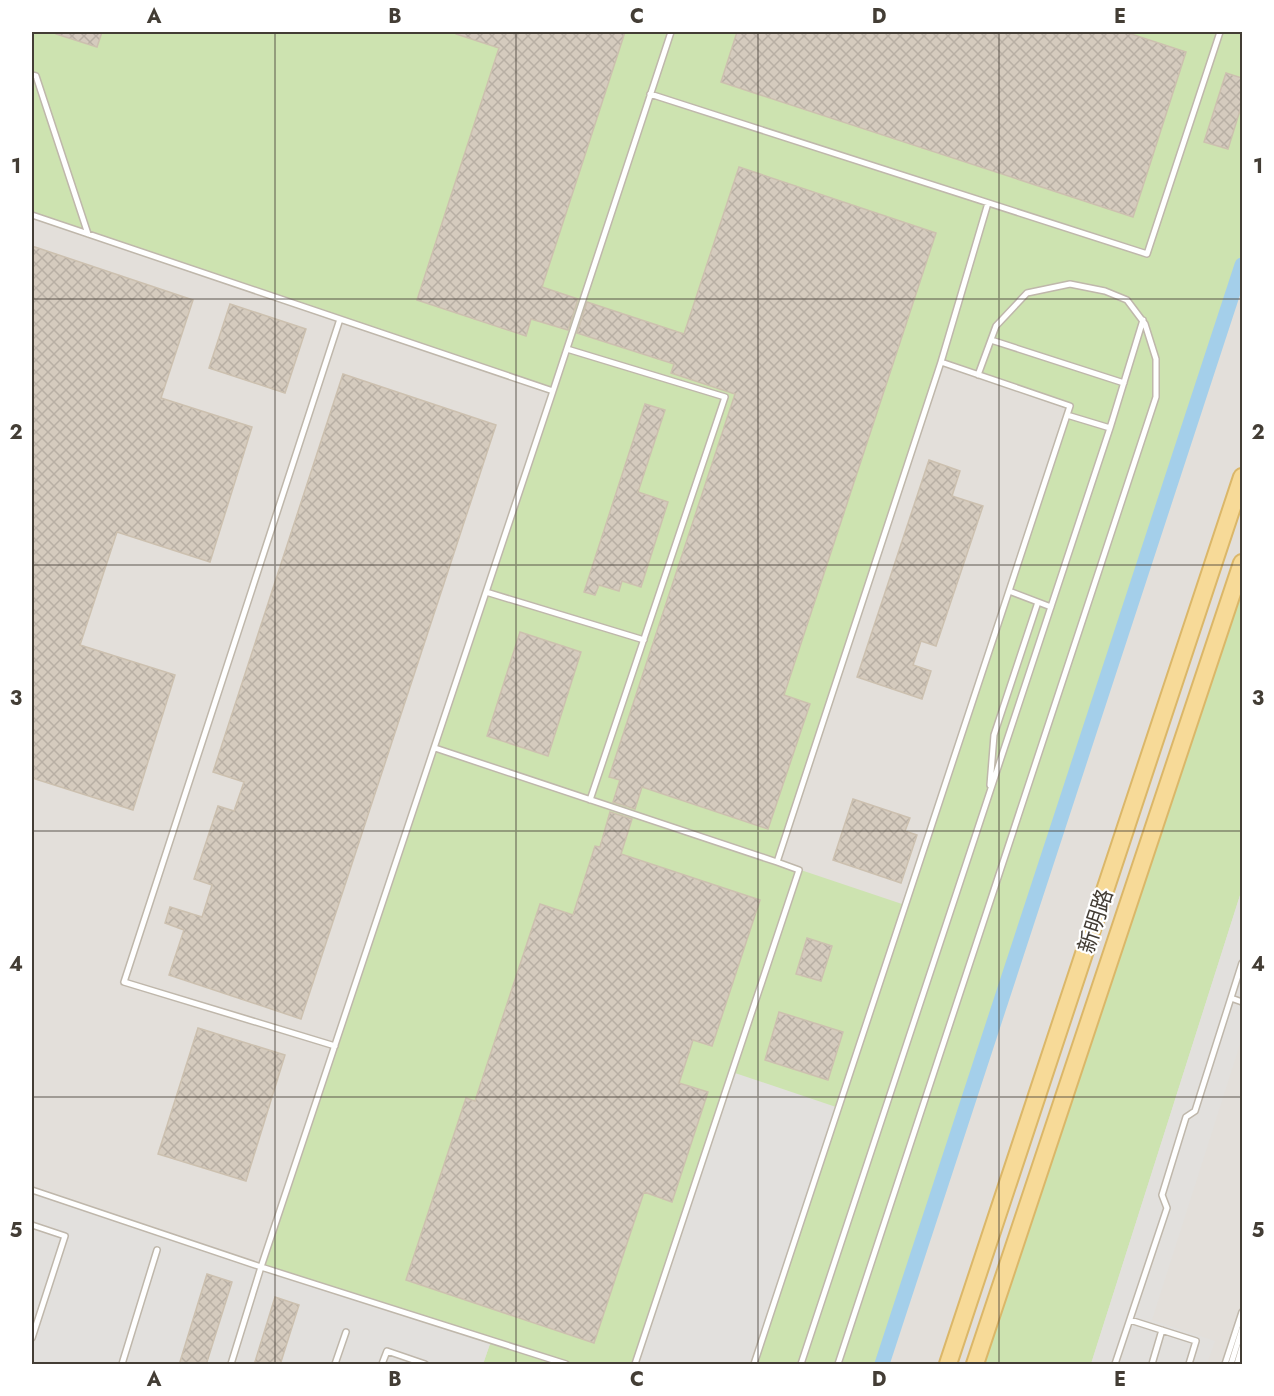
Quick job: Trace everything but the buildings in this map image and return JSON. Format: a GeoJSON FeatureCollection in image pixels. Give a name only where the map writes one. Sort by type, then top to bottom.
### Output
{"type":"FeatureCollection","features":[{"type":"Feature","properties":{"kind":"main road","name":"新明路"},"geometry":{"type":"LineString","coordinates":[[948,1365],[1242,477]]}},
{"type":"Feature","properties":{"kind":"main road","name":"新明路"},"geometry":{"type":"LineString","coordinates":[[975,1365],[1242,563]]}},
{"type":"Feature","properties":{"kind":"lane"},"geometry":{"type":"LineString","coordinates":[[231,1365],[261,1267],[671,32]]}},
{"type":"Feature","properties":{"kind":"lane"},"geometry":{"type":"LineString","coordinates":[[650,94],[1147,254],[1220,32]]}},
{"type":"Feature","properties":{"kind":"lane"},"geometry":{"type":"LineString","coordinates":[[32,75],[36,76],[88,234]]}},
{"type":"Feature","properties":{"kind":"lane"},"geometry":{"type":"LineString","coordinates":[[777,862],[941,362],[988,203]]}},
{"type":"Feature","properties":{"kind":"lane"},"geometry":{"type":"LineString","coordinates":[[32,215],[553,391]]}},
{"type":"Feature","properties":{"kind":"lane"},"geometry":{"type":"LineString","coordinates":[[838,1365],[1156,397],[1156,359],[1143,320],[1127,300],[1105,291],[1070,284],[1027,293],[996,326],[978,375]]}},
{"type":"Feature","properties":{"kind":"lane"},"geometry":{"type":"LineString","coordinates":[[335,1046],[124,982],[340,319]]}},
{"type":"Feature","properties":{"kind":"lane"},"geometry":{"type":"LineString","coordinates":[[801,1365],[1110,428],[1143,320]]}},
{"type":"Feature","properties":{"kind":"lane"},"geometry":{"type":"LineString","coordinates":[[991,340],[1124,383]]}},
{"type":"Feature","properties":{"kind":"lane"},"geometry":{"type":"LineString","coordinates":[[567,349],[725,397],[590,800]]}},
{"type":"Feature","properties":{"kind":"lane"},"geometry":{"type":"LineString","coordinates":[[754,1365],[1070,406],[941,362]]}},
{"type":"Feature","properties":{"kind":"lane"},"geometry":{"type":"LineString","coordinates":[[1067,415],[1110,428]]}},
{"type":"Feature","properties":{"kind":"lane"},"geometry":{"type":"LineString","coordinates":[[1009,591],[1051,607]]}},
{"type":"Feature","properties":{"kind":"lane"},"geometry":{"type":"LineString","coordinates":[[486,592],[644,640]]}},
{"type":"Feature","properties":{"kind":"lane"},"geometry":{"type":"LineString","coordinates":[[990,793],[994,735],[1038,602]]}},
{"type":"Feature","properties":{"kind":"lane"},"geometry":{"type":"LineString","coordinates":[[435,748],[799,870],[635,1365]]}},
{"type":"Feature","properties":{"kind":"lane"},"geometry":{"type":"LineString","coordinates":[[1115,1365],[1167,1208],[1162,1195],[1186,1117],[1195,1110],[1242,963]]}},
{"type":"Feature","properties":{"kind":"lane"},"geometry":{"type":"LineString","coordinates":[[1231,998],[1242,1002]]}},
{"type":"Feature","properties":{"kind":"lane"},"geometry":{"type":"LineString","coordinates":[[32,1190],[261,1267],[566,1365]]}},
{"type":"Feature","properties":{"kind":"lane"},"geometry":{"type":"LineString","coordinates":[[32,1225],[65,1236],[32,1338]]}},
{"type":"Feature","properties":{"kind":"lane"},"geometry":{"type":"LineString","coordinates":[[122,1365],[157,1250]]}},
{"type":"Feature","properties":{"kind":"lane"},"geometry":{"type":"LineString","coordinates":[[1225,1365],[1242,1312]]}},
{"type":"Feature","properties":{"kind":"lane"},"geometry":{"type":"LineString","coordinates":[[1130,1320],[1196,1341],[1189,1365]]}},
{"type":"Feature","properties":{"kind":"lane"},"geometry":{"type":"LineString","coordinates":[[1231,1365],[1242,1329]]}},
{"type":"Feature","properties":{"kind":"lane"},"geometry":{"type":"LineString","coordinates":[[1152,1365],[1162,1330]]}},
{"type":"Feature","properties":{"kind":"lane"},"geometry":{"type":"LineString","coordinates":[[335,1365],[346,1332]]}},
{"type":"Feature","properties":{"kind":"lane"},"geometry":{"type":"LineString","coordinates":[[1237,1365],[1242,1347]]}},
{"type":"Feature","properties":{"kind":"lane"},"geometry":{"type":"LineString","coordinates":[[382,1365],[387,1351],[425,1365]]}},
{"type":"Feature","properties":{"kind":"shaded area"},"geometry":{"type":"Polygon","coordinates":[[[32,32],[1242,32],[1242,1364],[32,1364],[32,32]]]}},
{"type":"Feature","properties":{"kind":"shaded area"},"geometry":{"type":"Polygon","coordinates":[[[1242,889],[1242,1038],[1152,1320],[1215,1341],[1207,1364],[1091,1364],[1242,889]]]}},
{"type":"Feature","properties":{"kind":"shaded area"},"geometry":{"type":"Polygon","coordinates":[[[732,1072],[839,1108],[749,1364],[635,1364],[732,1072]]]}},
{"type":"Feature","properties":{"kind":"shaded area"},"geometry":{"type":"Polygon","coordinates":[[[32,1190],[491,1341],[483,1364],[32,1364],[32,1190]]]}},
{"type":"Feature","properties":{"kind":"green space"},"geometry":{"type":"Polygon","coordinates":[[[32,32],[1242,32],[1242,265],[882,1364],[754,1364],[839,1108],[635,1364],[483,1364],[491,1341],[261,1267],[553,391],[32,215],[32,32]],[[941,363],[777,862],[905,905],[1070,407],[941,363]]]}},
{"type":"Feature","properties":{"kind":"green space"},"geometry":{"type":"Polygon","coordinates":[[[1242,569],[1242,889],[1091,1364],[977,1364],[1242,569]]]}},
{"type":"Feature","properties":{"kind":"waterway"},"geometry":{"type":"LineString","coordinates":[[882,1364],[1242,265]]}}]}
